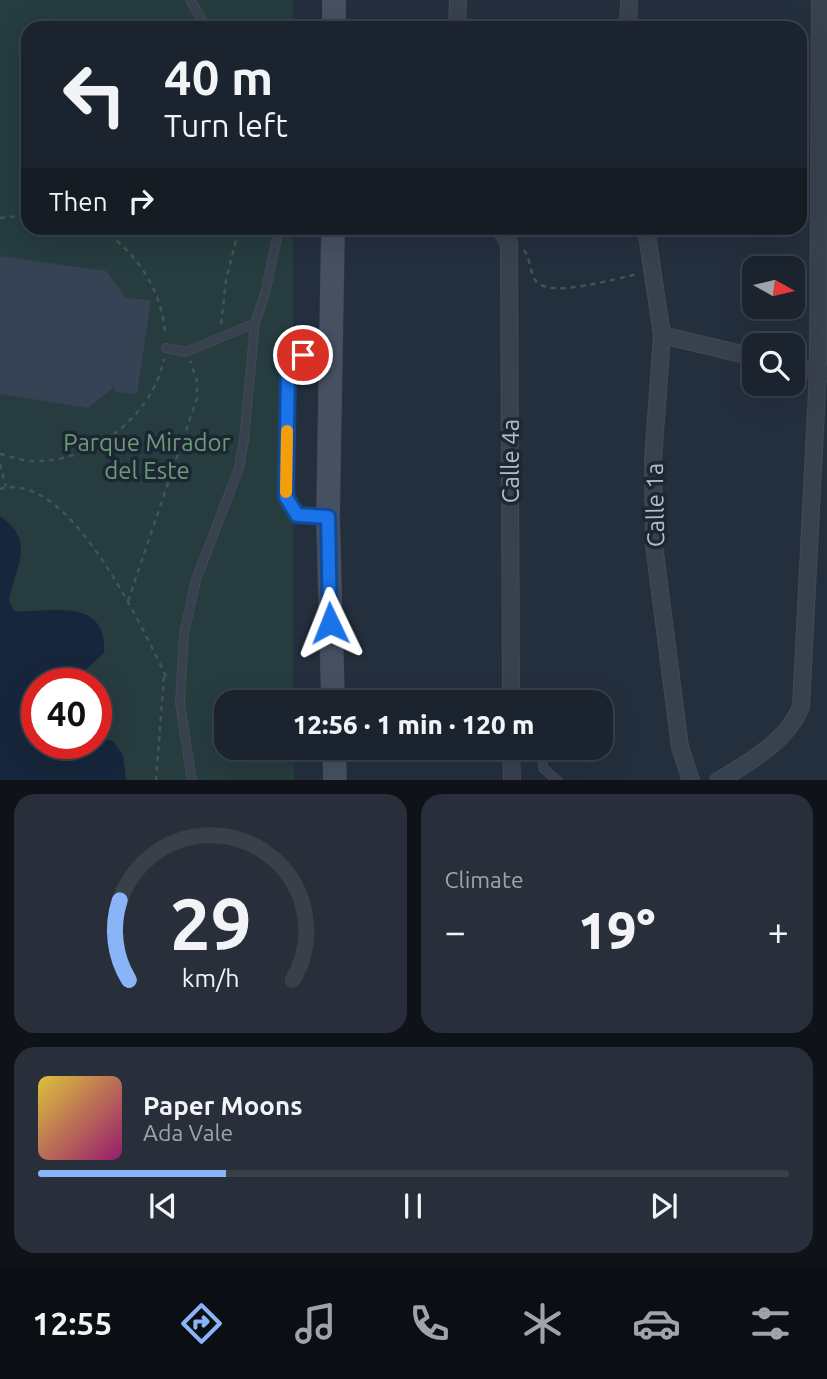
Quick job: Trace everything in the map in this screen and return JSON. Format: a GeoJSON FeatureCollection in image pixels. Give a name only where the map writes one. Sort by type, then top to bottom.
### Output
{"type":"FeatureCollection","features":[{"type":"Feature","properties":{"kind":"street"},"geometry":{"type":"LineString","coordinates":[[334,0],[334,21]]}},
{"type":"Feature","properties":{"kind":"street"},"geometry":{"type":"LineString","coordinates":[[457,21],[458,0]]}},
{"type":"Feature","properties":{"kind":"street"},"geometry":{"type":"LineString","coordinates":[[628,21],[629,0]]}},
{"type":"Feature","properties":{"kind":"street"},"geometry":{"type":"LineString","coordinates":[[718,780],[747,764],[783,734],[796,719],[801,706],[823,373],[820,0]]}},
{"type":"Feature","properties":{"kind":"street"},"geometry":{"type":"LineString","coordinates":[[332,690],[328,517],[333,235]]}},
{"type":"Feature","properties":{"kind":"street"},"geometry":{"type":"LineString","coordinates":[[504,235],[509,243]]}},
{"type":"Feature","properties":{"kind":"street","name":"Calle 1a"},"geometry":{"type":"LineString","coordinates":[[647,235],[662,335],[653,461],[654,545],[680,747],[691,780]]}},
{"type":"Feature","properties":{"kind":"street","name":"Calle 4a"},"geometry":{"type":"LineString","coordinates":[[509,243],[511,690]]}},
{"type":"Feature","properties":{"kind":"street"},"geometry":{"type":"LineString","coordinates":[[662,335],[742,354]]}},
{"type":"Feature","properties":{"kind":"street"},"geometry":{"type":"LineString","coordinates":[[805,369],[823,373]]}},
{"type":"Feature","properties":{"kind":"street"},"geometry":{"type":"LineString","coordinates":[[334,760],[335,780]]}},
{"type":"Feature","properties":{"kind":"street"},"geometry":{"type":"LineString","coordinates":[[511,760],[512,780]]}},
{"type":"Feature","properties":{"kind":"lane"},"geometry":{"type":"LineString","coordinates":[[190,0],[203,21]]}},
{"type":"Feature","properties":{"kind":"lane"},"geometry":{"type":"LineString","coordinates":[[192,780],[180,704],[184,634],[196,580],[239,468],[255,323],[265,294],[278,235]]}},
{"type":"Feature","properties":{"kind":"lane"},"geometry":{"type":"LineString","coordinates":[[166,348],[186,352],[255,323]]}},
{"type":"Feature","properties":{"kind":"lane"},"geometry":{"type":"LineString","coordinates":[[328,517],[297,515],[286,497],[288,368],[303,355],[331,346]]}},
{"type":"Feature","properties":{"kind":"lane"},"geometry":{"type":"LineString","coordinates":[[543,760],[543,768],[558,780]]}},
{"type":"Feature","properties":{"kind":"path"},"geometry":{"type":"LineString","coordinates":[[0,218],[21,216]]}},
{"type":"Feature","properties":{"kind":"path"},"geometry":{"type":"LineString","coordinates":[[0,454],[32,461],[79,455],[124,427],[150,398],[160,379],[166,348],[164,316],[146,272],[122,243],[111,235]]}},
{"type":"Feature","properties":{"kind":"path"},"geometry":{"type":"LineString","coordinates":[[219,336],[226,280],[237,235]]}},
{"type":"Feature","properties":{"kind":"path"},"geometry":{"type":"LineString","coordinates":[[509,243],[522,248],[528,255],[531,274],[545,288],[566,288],[652,271]]}},
{"type":"Feature","properties":{"kind":"path"},"geometry":{"type":"LineString","coordinates":[[128,603],[197,398],[197,381],[186,352]]}},
{"type":"Feature","properties":{"kind":"path"},"geometry":{"type":"LineString","coordinates":[[0,464],[6,488]]}},
{"type":"Feature","properties":{"kind":"path"},"geometry":{"type":"LineString","coordinates":[[0,489],[37,493],[54,504],[97,553],[128,603],[180,704]]}},
{"type":"Feature","properties":{"kind":"path"},"geometry":{"type":"LineString","coordinates":[[156,780],[164,672]]}},
{"type":"Feature","properties":{"kind":"green space","name":"Parque Mirador del Este"},"geometry":{"type":"Polygon","coordinates":[[[0,0],[293,0],[293,21],[21,21],[21,235],[293,235],[293,690],[214,690],[214,760],[294,760],[294,780],[0,780],[0,0]]]}},
{"type":"Feature","properties":{"kind":"water"},"geometry":{"type":"Polygon","coordinates":[[[0,516],[11,525],[21,545],[19,566],[9,600],[14,611],[74,611],[87,615],[97,623],[103,635],[104,653],[88,668],[21,668],[21,759],[112,759],[112,741],[123,755],[126,780],[0,780],[0,516]]]}},
{"type":"Feature","properties":{"kind":"building"},"geometry":{"type":"Polygon","coordinates":[[[0,256],[106,271],[126,298],[151,300],[137,394],[116,392],[113,388],[88,408],[0,394],[0,256]]]}},
{"type":"Feature","properties":{"kind":"slow traffic"},"geometry":{"type":"LineString","coordinates":[[286,492],[287,431]]}},
{"type":"Feature","properties":{"kind":"route"},"geometry":{"type":"LineString","coordinates":[[303,355],[288,368],[286,497],[297,515],[328,517],[330,623]]}}]}
